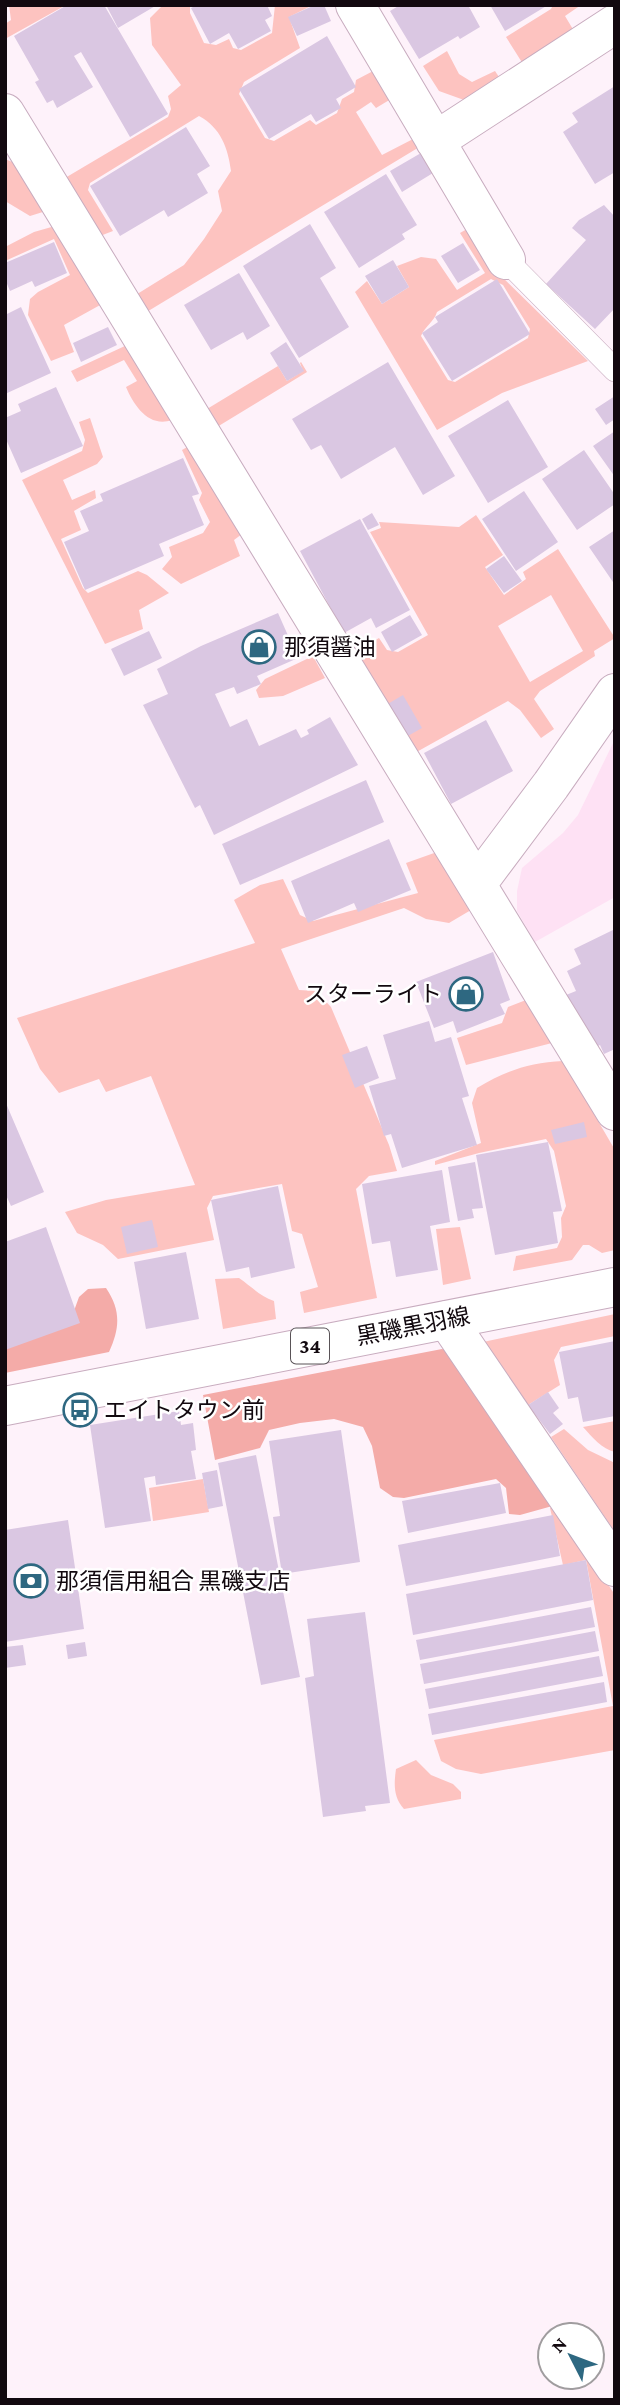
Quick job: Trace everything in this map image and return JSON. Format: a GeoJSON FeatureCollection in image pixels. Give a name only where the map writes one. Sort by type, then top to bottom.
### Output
{"type":"FeatureCollection","features":[{"type":"Feature","properties":{"kind":"street"},"geometry":{"type":"LineString","coordinates":[[355,5],[506,260]]}},
{"type":"Feature","properties":{"kind":"street"},"geometry":{"type":"LineString","coordinates":[[435,141],[615,24]]}},
{"type":"Feature","properties":{"kind":"street"},"geometry":{"type":"LineString","coordinates":[[7,120],[615,1111]]}},
{"type":"Feature","properties":{"kind":"street"},"geometry":{"type":"LineString","coordinates":[[477,884],[615,693]]}},
{"type":"Feature","properties":{"kind":"street","name":"黒磯黒羽線"},"geometry":{"type":"LineString","coordinates":[[5,1406],[615,1287]]}},
{"type":"Feature","properties":{"kind":"street"},"geometry":{"type":"LineString","coordinates":[[447,1320],[615,1567]]}},
{"type":"Feature","properties":{"kind":"lane"},"geometry":{"type":"LineString","coordinates":[[506,260],[615,370]]}},
{"type":"Feature","properties":{"kind":"shaded area"},"geometry":{"type":"Polygon","coordinates":[[[9,5],[66,5],[5,39],[5,24],[11,20],[9,5]]]}},
{"type":"Feature","properties":{"kind":"shaded area"},"geometry":{"type":"Polygon","coordinates":[[[163,5],[190,5],[190,13],[204,43],[216,45],[229,39],[233,48],[241,50],[272,33],[275,5],[313,5],[289,17],[300,48],[244,82],[239,94],[265,138],[274,141],[310,120],[316,125],[337,113],[342,99],[354,92],[356,80],[375,70],[391,99],[376,108],[371,102],[356,112],[382,155],[415,138],[421,146],[145,313],[134,296],[184,265],[222,211],[218,191],[231,171],[222,139],[213,126],[199,116],[90,183],[88,190],[113,231],[100,236],[65,178],[168,117],[171,109],[168,96],[181,85],[152,45],[150,18],[163,5]]]}},
{"type":"Feature","properties":{"kind":"shaded area"},"geometry":{"type":"Polygon","coordinates":[[[553,5],[581,5],[565,16],[574,31],[523,64],[506,37],[551,9],[553,5]]]}},
{"type":"Feature","properties":{"kind":"shaded area"},"geometry":{"type":"Polygon","coordinates":[[[447,51],[459,74],[472,82],[495,71],[499,77],[464,100],[439,91],[423,66],[447,51]]]}},
{"type":"Feature","properties":{"kind":"shaded area"},"geometry":{"type":"Polygon","coordinates":[[[5,159],[17,164],[46,211],[30,216],[5,201],[5,159]]]}},
{"type":"Feature","properties":{"kind":"shaded area"},"geometry":{"type":"Polygon","coordinates":[[[55,226],[102,304],[64,325],[74,352],[51,361],[28,315],[30,299],[70,275],[54,239],[5,261],[5,247],[34,232],[55,226]]]}},
{"type":"Feature","properties":{"kind":"shaded area"},"geometry":{"type":"Polygon","coordinates":[[[467,229],[494,269],[588,361],[502,393],[437,430],[355,292],[367,281],[382,304],[409,287],[397,266],[421,257],[436,259],[457,290],[485,273],[460,233],[467,229]],[[491,279],[437,312],[421,336],[448,380],[455,382],[528,338],[530,329],[503,285],[491,279]]]}},
{"type":"Feature","properties":{"kind":"shaded area"},"geometry":{"type":"Polygon","coordinates":[[[127,345],[172,420],[156,421],[138,408],[126,387],[137,381],[124,360],[77,382],[71,371],[127,345]]]}},
{"type":"Feature","properties":{"kind":"shaded area"},"geometry":{"type":"Polygon","coordinates":[[[301,362],[307,372],[217,427],[207,409],[278,366],[287,381],[303,371],[301,362]]]}},
{"type":"Feature","properties":{"kind":"shaded area"},"geometry":{"type":"Polygon","coordinates":[[[90,418],[103,457],[97,464],[63,480],[72,500],[95,490],[96,498],[74,511],[81,530],[61,539],[83,588],[88,593],[138,571],[169,593],[139,610],[143,629],[105,644],[22,480],[82,451],[85,440],[79,422],[90,418]]]}},
{"type":"Feature","properties":{"kind":"shaded area"},"geometry":{"type":"Polygon","coordinates":[[[189,446],[242,534],[234,540],[240,556],[181,584],[162,569],[172,557],[169,547],[203,533],[210,522],[199,500],[202,493],[182,450],[189,446]]]}},
{"type":"Feature","properties":{"kind":"shaded area"},"geometry":{"type":"Polygon","coordinates":[[[476,515],[503,555],[485,567],[504,595],[526,579],[523,572],[558,549],[615,638],[594,651],[595,656],[540,691],[534,699],[554,729],[541,738],[520,710],[508,701],[413,754],[354,652],[379,638],[387,650],[398,652],[428,635],[370,532],[381,528],[379,522],[459,527],[476,515]],[[551,595],[498,626],[530,682],[583,651],[551,595]]]}},
{"type":"Feature","properties":{"kind":"shaded area"},"geometry":{"type":"Polygon","coordinates":[[[313,656],[325,678],[283,696],[259,698],[256,690],[265,679],[313,656]]]}},
{"type":"Feature","properties":{"kind":"shaded area"},"geometry":{"type":"Polygon","coordinates":[[[615,739],[615,897],[535,942],[517,911],[517,891],[522,868],[563,833],[578,815],[615,739]]]}},
{"type":"Feature","properties":{"kind":"shaded area"},"geometry":{"type":"Polygon","coordinates":[[[437,852],[471,910],[449,923],[426,919],[404,908],[281,949],[299,990],[316,991],[331,1007],[389,1145],[397,1171],[369,1176],[356,1189],[377,1298],[304,1313],[300,1292],[318,1287],[302,1234],[292,1231],[282,1184],[213,1196],[207,1208],[214,1240],[118,1259],[103,1245],[77,1233],[65,1212],[106,1200],[195,1185],[151,1076],[106,1092],[99,1079],[59,1093],[40,1069],[17,1018],[255,943],[234,900],[260,885],[283,879],[300,915],[313,921],[418,893],[406,863],[437,852]]]}},
{"type":"Feature","properties":{"kind":"shaded area"},"geometry":{"type":"Polygon","coordinates":[[[526,1000],[552,1043],[466,1065],[457,1038],[502,1023],[508,1007],[526,1000]]]}},
{"type":"Feature","properties":{"kind":"shaded area"},"geometry":{"type":"Polygon","coordinates":[[[563,1061],[615,1150],[615,1250],[602,1253],[589,1245],[583,1245],[572,1260],[513,1271],[516,1256],[557,1248],[562,1237],[561,1218],[566,1206],[554,1151],[546,1139],[435,1165],[435,1161],[481,1143],[472,1103],[477,1088],[518,1068],[563,1061]]]}},
{"type":"Feature","properties":{"kind":"shaded area"},"geometry":{"type":"Polygon","coordinates":[[[460,1227],[471,1279],[443,1285],[436,1229],[460,1227]]]}},
{"type":"Feature","properties":{"kind":"shaded area"},"geometry":{"type":"Polygon","coordinates":[[[239,1278],[274,1301],[276,1319],[223,1329],[215,1279],[239,1278]]]}},
{"type":"Feature","properties":{"kind":"shaded area"},"geometry":{"type":"Polygon","coordinates":[[[106,1288],[114,1304],[117,1319],[109,1352],[5,1373],[5,1344],[70,1322],[79,1297],[88,1289],[106,1288]]]}},
{"type":"Feature","properties":{"kind":"shaded area"},"geometry":{"type":"Polygon","coordinates":[[[615,1314],[615,1336],[561,1347],[554,1360],[560,1385],[528,1405],[483,1342],[615,1314]]]}},
{"type":"Feature","properties":{"kind":"shaded area"},"geometry":{"type":"Polygon","coordinates":[[[442,1349],[452,1352],[556,1505],[520,1515],[509,1514],[506,1488],[496,1479],[404,1498],[393,1497],[380,1488],[372,1446],[363,1427],[334,1419],[269,1430],[260,1448],[215,1460],[203,1395],[442,1349]]]}},
{"type":"Feature","properties":{"kind":"shaded area"},"geometry":{"type":"Polygon","coordinates":[[[615,1421],[615,1452],[594,1439],[583,1427],[615,1421]]]}},
{"type":"Feature","properties":{"kind":"shaded area"},"geometry":{"type":"Polygon","coordinates":[[[564,1429],[588,1450],[615,1463],[615,1532],[551,1437],[564,1429]]]}},
{"type":"Feature","properties":{"kind":"shaded area"},"geometry":{"type":"Polygon","coordinates":[[[203,1479],[209,1512],[153,1521],[149,1488],[203,1479]]]}},
{"type":"Feature","properties":{"kind":"shaded area"},"geometry":{"type":"Polygon","coordinates":[[[556,1505],[615,1595],[615,1750],[481,1774],[456,1769],[441,1761],[434,1740],[613,1706],[586,1560],[563,1565],[550,1508],[556,1505]]]}},
{"type":"Feature","properties":{"kind":"shaded area"},"geometry":{"type":"Polygon","coordinates":[[[416,1760],[431,1775],[453,1784],[461,1792],[461,1799],[404,1809],[396,1795],[396,1769],[416,1760]]]}},
{"type":"Feature","properties":{"kind":"building"},"geometry":{"type":"Polygon","coordinates":[[[67,5],[104,5],[168,114],[130,137],[81,52],[74,56],[93,87],[57,108],[53,100],[47,103],[35,82],[39,80],[14,36],[67,5]]]}},
{"type":"Feature","properties":{"kind":"building"},"geometry":{"type":"Polygon","coordinates":[[[106,5],[157,5],[118,28],[106,5]]]}},
{"type":"Feature","properties":{"kind":"building"},"geometry":{"type":"Polygon","coordinates":[[[197,5],[267,5],[272,16],[265,20],[271,31],[238,49],[229,33],[210,44],[191,8],[197,5]]]}},
{"type":"Feature","properties":{"kind":"building"},"geometry":{"type":"Polygon","coordinates":[[[315,5],[324,5],[331,21],[297,36],[288,17],[315,5]]]}},
{"type":"Feature","properties":{"kind":"building"},"geometry":{"type":"Polygon","coordinates":[[[400,5],[468,5],[480,27],[460,39],[458,36],[419,59],[390,11],[400,5]]]}},
{"type":"Feature","properties":{"kind":"building"},"geometry":{"type":"Polygon","coordinates":[[[490,5],[548,5],[505,31],[490,5]]]}},
{"type":"Feature","properties":{"kind":"building"},"geometry":{"type":"Polygon","coordinates":[[[327,36],[356,87],[336,99],[341,108],[316,122],[311,114],[269,139],[239,89],[327,36]]]}},
{"type":"Feature","properties":{"kind":"building"},"geometry":{"type":"Polygon","coordinates":[[[615,86],[615,172],[595,184],[563,132],[578,122],[572,113],[615,86]]]}},
{"type":"Feature","properties":{"kind":"building"},"geometry":{"type":"Polygon","coordinates":[[[186,127],[210,166],[197,174],[208,193],[168,217],[164,210],[120,236],[90,186],[186,127]]]}},
{"type":"Feature","properties":{"kind":"building"},"geometry":{"type":"Polygon","coordinates":[[[421,153],[433,173],[402,192],[390,171],[421,153]]]}},
{"type":"Feature","properties":{"kind":"building"},"geometry":{"type":"Polygon","coordinates":[[[386,174],[417,225],[402,234],[405,239],[359,268],[324,212],[386,174]]]}},
{"type":"Feature","properties":{"kind":"building"},"geometry":{"type":"Polygon","coordinates":[[[604,205],[615,217],[615,308],[595,329],[546,284],[586,240],[572,228],[579,220],[604,205]]]}},
{"type":"Feature","properties":{"kind":"building"},"geometry":{"type":"Polygon","coordinates":[[[310,224],[336,268],[320,278],[349,327],[299,358],[243,266],[310,224]]]}},
{"type":"Feature","properties":{"kind":"building"},"geometry":{"type":"Polygon","coordinates":[[[54,242],[67,273],[35,287],[32,281],[10,291],[5,279],[5,263],[54,242]]]}},
{"type":"Feature","properties":{"kind":"building"},"geometry":{"type":"Polygon","coordinates":[[[463,243],[480,270],[458,283],[441,256],[463,243]]]}},
{"type":"Feature","properties":{"kind":"building"},"geometry":{"type":"Polygon","coordinates":[[[393,260],[409,287],[382,304],[365,276],[393,260]]]}},
{"type":"Feature","properties":{"kind":"building"},"geometry":{"type":"Polygon","coordinates":[[[239,273],[270,326],[247,340],[243,332],[211,350],[184,305],[239,273]]]}},
{"type":"Feature","properties":{"kind":"building"},"geometry":{"type":"Polygon","coordinates":[[[497,279],[530,334],[452,381],[422,333],[438,322],[435,317],[497,279]]]}},
{"type":"Feature","properties":{"kind":"building"},"geometry":{"type":"Polygon","coordinates":[[[21,307],[51,373],[5,394],[5,315],[21,307]]]}},
{"type":"Feature","properties":{"kind":"building"},"geometry":{"type":"Polygon","coordinates":[[[108,327],[117,345],[81,362],[73,343],[108,327]]]}},
{"type":"Feature","properties":{"kind":"building"},"geometry":{"type":"Polygon","coordinates":[[[286,342],[304,371],[287,381],[270,353],[286,342]]]}},
{"type":"Feature","properties":{"kind":"building"},"geometry":{"type":"Polygon","coordinates":[[[388,362],[455,476],[423,495],[395,447],[341,479],[321,445],[311,450],[292,419],[388,362]]]}},
{"type":"Feature","properties":{"kind":"building"},"geometry":{"type":"Polygon","coordinates":[[[56,387],[83,446],[21,473],[5,437],[5,418],[21,411],[18,404],[56,387]]]}},
{"type":"Feature","properties":{"kind":"building"},"geometry":{"type":"Polygon","coordinates":[[[615,396],[615,419],[606,425],[595,409],[615,396]]]}},
{"type":"Feature","properties":{"kind":"building"},"geometry":{"type":"Polygon","coordinates":[[[508,400],[548,467],[488,503],[448,436],[508,400]]]}},
{"type":"Feature","properties":{"kind":"building"},"geometry":{"type":"Polygon","coordinates":[[[615,431],[615,477],[593,446],[615,431]]]}},
{"type":"Feature","properties":{"kind":"building"},"geometry":{"type":"Polygon","coordinates":[[[584,450],[615,495],[615,504],[577,530],[542,479],[584,450]]]}},
{"type":"Feature","properties":{"kind":"building"},"geometry":{"type":"Polygon","coordinates":[[[183,458],[199,494],[192,496],[204,525],[159,544],[164,556],[85,590],[64,542],[89,531],[80,511],[103,501],[100,494],[183,458]]]}},
{"type":"Feature","properties":{"kind":"building"},"geometry":{"type":"Polygon","coordinates":[[[524,491],[558,542],[516,571],[482,519],[524,491]]]}},
{"type":"Feature","properties":{"kind":"building"},"geometry":{"type":"Polygon","coordinates":[[[372,513],[379,525],[368,530],[362,519],[372,513]]]}},
{"type":"Feature","properties":{"kind":"building"},"geometry":{"type":"Polygon","coordinates":[[[360,519],[410,610],[376,628],[371,618],[344,633],[300,551],[360,519]]]}},
{"type":"Feature","properties":{"kind":"building"},"geometry":{"type":"Polygon","coordinates":[[[615,530],[615,585],[589,547],[615,530]]]}},
{"type":"Feature","properties":{"kind":"building"},"geometry":{"type":"Polygon","coordinates":[[[504,556],[522,581],[504,593],[486,569],[504,556]]]}},
{"type":"Feature","properties":{"kind":"building"},"geometry":{"type":"Polygon","coordinates":[[[278,613],[298,658],[257,676],[261,684],[237,694],[234,687],[215,694],[230,727],[247,719],[259,746],[296,729],[301,738],[309,734],[307,730],[330,717],[358,765],[214,835],[200,805],[195,808],[143,705],[168,694],[157,669],[201,646],[278,613]]]}},
{"type":"Feature","properties":{"kind":"building"},"geometry":{"type":"Polygon","coordinates":[[[410,615],[422,635],[392,652],[381,632],[410,615]]]}},
{"type":"Feature","properties":{"kind":"building"},"geometry":{"type":"Polygon","coordinates":[[[149,631],[162,658],[124,676],[111,649],[149,631]]]}},
{"type":"Feature","properties":{"kind":"building"},"geometry":{"type":"Polygon","coordinates":[[[403,695],[422,728],[406,737],[386,705],[403,695]]]}},
{"type":"Feature","properties":{"kind":"building"},"geometry":{"type":"Polygon","coordinates":[[[486,720],[513,771],[451,804],[424,753],[486,720]]]}},
{"type":"Feature","properties":{"kind":"building"},"geometry":{"type":"Polygon","coordinates":[[[366,780],[384,822],[240,885],[222,844],[366,780]]]}},
{"type":"Feature","properties":{"kind":"building"},"geometry":{"type":"Polygon","coordinates":[[[389,839],[411,890],[358,912],[354,903],[308,923],[291,881],[389,839]]]}},
{"type":"Feature","properties":{"kind":"building"},"geometry":{"type":"Polygon","coordinates":[[[615,929],[615,1049],[604,1054],[600,1045],[592,1049],[566,995],[576,991],[567,971],[581,964],[574,949],[615,929]]]}},
{"type":"Feature","properties":{"kind":"building"},"geometry":{"type":"Polygon","coordinates":[[[493,952],[510,1000],[500,1004],[505,1014],[457,1033],[453,1021],[434,1028],[416,982],[493,952]]]}},
{"type":"Feature","properties":{"kind":"building"},"geometry":{"type":"Polygon","coordinates":[[[429,1021],[435,1042],[451,1037],[469,1096],[462,1098],[477,1145],[402,1168],[391,1134],[384,1136],[369,1086],[396,1079],[383,1035],[429,1021]]]}},
{"type":"Feature","properties":{"kind":"building"},"geometry":{"type":"Polygon","coordinates":[[[367,1046],[379,1078],[355,1088],[342,1055],[367,1046]]]}},
{"type":"Feature","properties":{"kind":"building"},"geometry":{"type":"Polygon","coordinates":[[[5,1101],[44,1192],[11,1206],[5,1193],[5,1101]]]}},
{"type":"Feature","properties":{"kind":"building"},"geometry":{"type":"Polygon","coordinates":[[[584,1122],[587,1137],[555,1144],[551,1130],[584,1122]]]}},
{"type":"Feature","properties":{"kind":"building"},"geometry":{"type":"Polygon","coordinates":[[[548,1142],[562,1211],[553,1212],[558,1243],[495,1255],[476,1155],[548,1142]]]}},
{"type":"Feature","properties":{"kind":"building"},"geometry":{"type":"Polygon","coordinates":[[[475,1162],[483,1208],[472,1209],[474,1218],[458,1221],[448,1167],[475,1162]]]}},
{"type":"Feature","properties":{"kind":"building"},"geometry":{"type":"Polygon","coordinates":[[[442,1170],[450,1222],[430,1226],[438,1270],[396,1277],[390,1241],[372,1244],[362,1184],[442,1170]]]}},
{"type":"Feature","properties":{"kind":"building"},"geometry":{"type":"Polygon","coordinates":[[[278,1186],[295,1268],[251,1278],[249,1267],[226,1272],[211,1200],[278,1186]]]}},
{"type":"Feature","properties":{"kind":"building"},"geometry":{"type":"Polygon","coordinates":[[[152,1220],[158,1247],[127,1254],[121,1227],[152,1220]]]}},
{"type":"Feature","properties":{"kind":"building"},"geometry":{"type":"Polygon","coordinates":[[[46,1227],[80,1323],[5,1350],[5,1242],[46,1227]]]}},
{"type":"Feature","properties":{"kind":"building"},"geometry":{"type":"Polygon","coordinates":[[[186,1252],[199,1319],[146,1329],[134,1262],[186,1252]]]}},
{"type":"Feature","properties":{"kind":"building"},"geometry":{"type":"Polygon","coordinates":[[[615,1341],[615,1416],[583,1422],[578,1397],[568,1399],[559,1352],[615,1341]]]}},
{"type":"Feature","properties":{"kind":"building"},"geometry":{"type":"Polygon","coordinates":[[[548,1392],[559,1408],[553,1413],[563,1424],[550,1434],[528,1405],[548,1392]]]}},
{"type":"Feature","properties":{"kind":"building"},"geometry":{"type":"Polygon","coordinates":[[[179,1411],[181,1425],[193,1423],[196,1450],[191,1451],[196,1479],[156,1485],[155,1476],[144,1478],[151,1521],[105,1528],[90,1425],[179,1411]]]}},
{"type":"Feature","properties":{"kind":"building"},"geometry":{"type":"Polygon","coordinates":[[[341,1430],[360,1562],[282,1574],[273,1517],[280,1516],[269,1441],[341,1430]]]}},
{"type":"Feature","properties":{"kind":"building"},"geometry":{"type":"Polygon","coordinates":[[[256,1455],[300,1677],[261,1685],[218,1463],[256,1455]]]}},
{"type":"Feature","properties":{"kind":"building"},"geometry":{"type":"Polygon","coordinates":[[[217,1470],[223,1506],[208,1509],[202,1473],[217,1470]]]}},
{"type":"Feature","properties":{"kind":"building"},"geometry":{"type":"Polygon","coordinates":[[[500,1483],[506,1513],[408,1533],[402,1501],[500,1483]]]}},
{"type":"Feature","properties":{"kind":"building"},"geometry":{"type":"Polygon","coordinates":[[[553,1515],[560,1556],[406,1586],[398,1545],[553,1515]]]}},
{"type":"Feature","properties":{"kind":"building"},"geometry":{"type":"Polygon","coordinates":[[[68,1520],[84,1629],[5,1642],[5,1530],[68,1520]]]}},
{"type":"Feature","properties":{"kind":"building"},"geometry":{"type":"Polygon","coordinates":[[[586,1560],[593,1600],[413,1635],[406,1594],[586,1560]]]}},
{"type":"Feature","properties":{"kind":"building"},"geometry":{"type":"Polygon","coordinates":[[[591,1607],[595,1627],[420,1660],[416,1640],[591,1607]]]}},
{"type":"Feature","properties":{"kind":"building"},"geometry":{"type":"Polygon","coordinates":[[[365,1612],[390,1803],[365,1806],[366,1811],[323,1817],[305,1678],[314,1676],[307,1619],[365,1612]]]}},
{"type":"Feature","properties":{"kind":"building"},"geometry":{"type":"Polygon","coordinates":[[[595,1631],[599,1651],[424,1684],[420,1664],[595,1631]]]}},
{"type":"Feature","properties":{"kind":"building"},"geometry":{"type":"Polygon","coordinates":[[[85,1642],[87,1656],[68,1659],[66,1645],[85,1642]]]}},
{"type":"Feature","properties":{"kind":"building"},"geometry":{"type":"Polygon","coordinates":[[[23,1645],[26,1665],[5,1668],[5,1647],[23,1645]]]}},
{"type":"Feature","properties":{"kind":"building"},"geometry":{"type":"Polygon","coordinates":[[[599,1656],[603,1676],[429,1709],[425,1689],[599,1656]]]}},
{"type":"Feature","properties":{"kind":"building"},"geometry":{"type":"Polygon","coordinates":[[[604,1682],[607,1702],[432,1735],[428,1714],[604,1682]]]}},
{"type":"Feature","properties":{"kind":"place","name":"那須醤油"},"geometry":{"type":"Point","coordinates":[259,647]}},
{"type":"Feature","properties":{"kind":"place","name":"スターライト"},"geometry":{"type":"Point","coordinates":[466,994]}},
{"type":"Feature","properties":{"kind":"place","name":"エイトタウン前"},"geometry":{"type":"Point","coordinates":[80,1410]}},
{"type":"Feature","properties":{"kind":"place","name":"那須信用組合 黒磯支店"},"geometry":{"type":"Point","coordinates":[31,1581]}}]}
